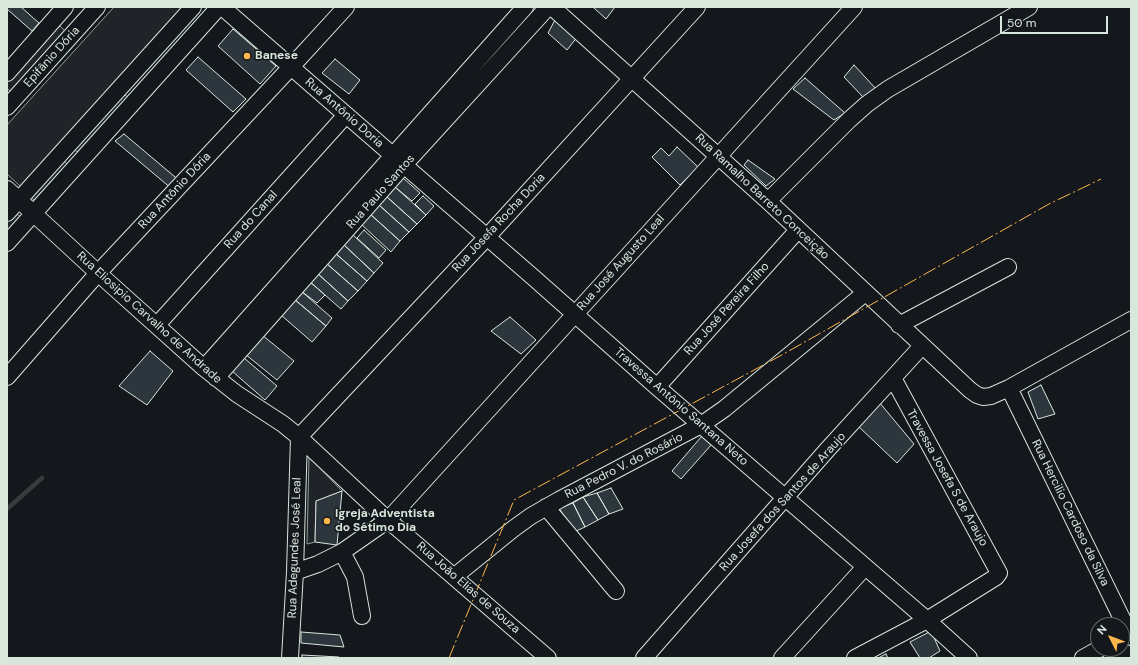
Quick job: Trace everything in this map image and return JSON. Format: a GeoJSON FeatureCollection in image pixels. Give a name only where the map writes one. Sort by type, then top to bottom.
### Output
{"type":"FeatureCollection","features":[{"type":"Feature","properties":{"kind":"street","name":"Epifânio Dória"},"geometry":{"type":"LineString","coordinates":[[7,73],[65,7]]}},
{"type":"Feature","properties":{"kind":"street","name":"Epifânio Dória"},"geometry":{"type":"LineString","coordinates":[[8,104],[97,7]]}},
{"type":"Feature","properties":{"kind":"street"},"geometry":{"type":"LineString","coordinates":[[7,213],[13,194],[62,151],[192,7]]}},
{"type":"Feature","properties":{"kind":"street"},"geometry":{"type":"LineString","coordinates":[[7,242],[219,7]]}},
{"type":"Feature","properties":{"kind":"street","name":"Rua Antônio Doria"},"geometry":{"type":"LineString","coordinates":[[222,7],[399,161]]}},
{"type":"Feature","properties":{"kind":"street","name":"Rua Antônio Dória"},"geometry":{"type":"LineString","coordinates":[[7,377],[98,273],[292,68],[346,7]]}},
{"type":"Feature","properties":{"kind":"street","name":"Rua Paulo Santos"},"geometry":{"type":"LineString","coordinates":[[399,161],[525,7]]}},
{"type":"Feature","properties":{"kind":"street","name":"Rua Paulo Santos"},"geometry":{"type":"LineString","coordinates":[[210,373],[399,161],[548,7]]}},
{"type":"Feature","properties":{"kind":"street","name":"Rua Ramalho Barreto Conceição"},"geometry":{"type":"LineString","coordinates":[[552,7],[768,202],[970,390],[977,395],[984,397],[991,396],[1009,388]]}},
{"type":"Feature","properties":{"kind":"street","name":"Rua Josefa Rocha Doria"},"geometry":{"type":"LineString","coordinates":[[299,438],[487,237],[697,7]]}},
{"type":"Feature","properties":{"kind":"street","name":"Rua José Augusto Leal"},"geometry":{"type":"LineString","coordinates":[[295,572],[318,564],[342,552],[388,520],[854,7]]}},
{"type":"Feature","properties":{"kind":"street"},"geometry":{"type":"LineString","coordinates":[[768,202],[849,120],[867,104],[888,89],[1029,7]]}},
{"type":"Feature","properties":{"kind":"street","name":"Rua do Canal"},"geometry":{"type":"LineString","coordinates":[[157,325],[346,115]]}},
{"type":"Feature","properties":{"kind":"street"},"geometry":{"type":"LineString","coordinates":[[62,151],[77,164]]}},
{"type":"Feature","properties":{"kind":"street","name":"Travessa Antônio Santana Neto"},"geometry":{"type":"LineString","coordinates":[[399,161],[701,426],[927,620],[969,658]]}},
{"type":"Feature","properties":{"kind":"street","name":"Rua Eliosipio Carvalho de Andrade"},"geometry":{"type":"LineString","coordinates":[[13,194],[33,214],[210,373],[237,394],[283,424],[299,438]]}},
{"type":"Feature","properties":{"kind":"street","name":"Rua José Pereira Filho"},"geometry":{"type":"LineString","coordinates":[[657,387],[798,230]]}},
{"type":"Feature","properties":{"kind":"street"},"geometry":{"type":"LineString","coordinates":[[899,325],[1008,267]]}},
{"type":"Feature","properties":{"kind":"street","name":"Rua Pedro V. do Rosário"},"geometry":{"type":"LineString","coordinates":[[454,576],[513,529],[546,508],[701,426],[724,409],[865,293]]}},
{"type":"Feature","properties":{"kind":"street"},"geometry":{"type":"LineString","coordinates":[[1009,388],[1131,320]]}},
{"type":"Feature","properties":{"kind":"street","name":"Rua Josefa dos Santos de Araujo"},"geometry":{"type":"LineString","coordinates":[[644,658],[922,346]]}},
{"type":"Feature","properties":{"kind":"street","name":"Travessa Josefa S de Araujo"},"geometry":{"type":"LineString","coordinates":[[893,378],[999,573],[996,577],[927,620]]}},
{"type":"Feature","properties":{"kind":"street","name":"Rua Hercilio Cardoso da Silva"},"geometry":{"type":"LineString","coordinates":[[1009,388],[1120,617]]}},
{"type":"Feature","properties":{"kind":"street","name":"Rua João Elias de Souza"},"geometry":{"type":"LineString","coordinates":[[299,438],[388,520],[548,658]]}},
{"type":"Feature","properties":{"kind":"street","name":"Rua Adegundes José Leal"},"geometry":{"type":"LineString","coordinates":[[290,658],[295,572],[299,438]]}},
{"type":"Feature","properties":{"kind":"street"},"geometry":{"type":"LineString","coordinates":[[546,508],[616,591]]}},
{"type":"Feature","properties":{"kind":"street"},"geometry":{"type":"LineString","coordinates":[[342,552],[355,577],[362,616]]}},
{"type":"Feature","properties":{"kind":"street"},"geometry":{"type":"LineString","coordinates":[[782,658],[865,567]]}},
{"type":"Feature","properties":{"kind":"street"},"geometry":{"type":"LineString","coordinates":[[855,658],[927,620]]}},
{"type":"Feature","properties":{"kind":"shaded area"},"geometry":{"type":"Polygon","coordinates":[[[114,7],[184,7],[21,187],[7,174],[7,125],[114,7]]]}},
{"type":"Feature","properties":{"kind":"shaded area"},"geometry":{"type":"Polygon","coordinates":[[[59,25],[65,31],[11,92],[7,88],[7,83],[59,25]]]}},
{"type":"Feature","properties":{"kind":"shaded area"},"geometry":{"type":"Polygon","coordinates":[[[121,93],[128,97],[77,152],[72,147],[121,93]]]}},
{"type":"Feature","properties":{"kind":"shaded area"},"geometry":{"type":"Polygon","coordinates":[[[63,160],[67,164],[34,200],[29,196],[63,160]]]}},
{"type":"Feature","properties":{"kind":"shaded area"},"geometry":{"type":"Polygon","coordinates":[[[15,213],[21,217],[7,234],[7,222],[15,213]]]}},
{"type":"Feature","properties":{"kind":"shaded area"},"geometry":{"type":"Polygon","coordinates":[[[309,457],[342,491],[316,501],[315,542],[307,544],[309,457]]]}},
{"type":"Feature","properties":{"kind":"building"},"geometry":{"type":"Polygon","coordinates":[[[7,7],[21,7],[39,23],[32,31],[7,9],[7,7]]]}},
{"type":"Feature","properties":{"kind":"building"},"geometry":{"type":"Polygon","coordinates":[[[593,7],[615,7],[606,19],[593,7]]]}},
{"type":"Feature","properties":{"kind":"building"},"geometry":{"type":"Polygon","coordinates":[[[555,20],[578,36],[567,50],[548,33],[555,20]]]}},
{"type":"Feature","properties":{"kind":"building","name":"Banese"},"geometry":{"type":"Polygon","coordinates":[[[233,29],[276,66],[260,84],[218,46],[233,29]]]}},
{"type":"Feature","properties":{"kind":"building"},"geometry":{"type":"Polygon","coordinates":[[[198,57],[246,99],[233,112],[186,70],[198,57]]]}},
{"type":"Feature","properties":{"kind":"building"},"geometry":{"type":"Polygon","coordinates":[[[335,59],[360,80],[349,94],[322,73],[335,59]]]}},
{"type":"Feature","properties":{"kind":"building"},"geometry":{"type":"Polygon","coordinates":[[[854,65],[877,90],[863,97],[844,77],[854,65]]]}},
{"type":"Feature","properties":{"kind":"building"},"geometry":{"type":"Polygon","coordinates":[[[805,78],[845,113],[834,120],[793,89],[805,78]]]}},
{"type":"Feature","properties":{"kind":"building"},"geometry":{"type":"Polygon","coordinates":[[[124,134],[181,182],[172,189],[115,141],[124,134]]]}},
{"type":"Feature","properties":{"kind":"building"},"geometry":{"type":"Polygon","coordinates":[[[677,147],[698,167],[680,185],[652,157],[661,148],[669,156],[677,147]]]}},
{"type":"Feature","properties":{"kind":"building"},"geometry":{"type":"Polygon","coordinates":[[[748,160],[775,179],[766,186],[744,165],[748,160]]]}},
{"type":"Feature","properties":{"kind":"building"},"geometry":{"type":"Polygon","coordinates":[[[403,178],[420,193],[412,201],[395,187],[403,178]]]}},
{"type":"Feature","properties":{"kind":"building"},"geometry":{"type":"Polygon","coordinates":[[[395,187],[426,215],[417,224],[387,197],[395,187]]]}},
{"type":"Feature","properties":{"kind":"building"},"geometry":{"type":"Polygon","coordinates":[[[423,196],[434,206],[426,215],[415,204],[423,196]]]}},
{"type":"Feature","properties":{"kind":"building"},"geometry":{"type":"Polygon","coordinates":[[[387,197],[417,224],[409,232],[379,205],[387,197]]]}},
{"type":"Feature","properties":{"kind":"building"},"geometry":{"type":"Polygon","coordinates":[[[379,205],[409,232],[400,241],[370,214],[379,205]]]}},
{"type":"Feature","properties":{"kind":"building"},"geometry":{"type":"Polygon","coordinates":[[[370,214],[400,241],[391,252],[361,224],[370,214]]]}},
{"type":"Feature","properties":{"kind":"building"},"geometry":{"type":"Polygon","coordinates":[[[364,230],[386,250],[379,258],[357,238],[364,230]]]}},
{"type":"Feature","properties":{"kind":"building"},"geometry":{"type":"Polygon","coordinates":[[[352,234],[383,263],[374,273],[343,244],[352,234]]]}},
{"type":"Feature","properties":{"kind":"building"},"geometry":{"type":"Polygon","coordinates":[[[343,244],[374,273],[367,281],[335,253],[343,244]]]}},
{"type":"Feature","properties":{"kind":"building"},"geometry":{"type":"Polygon","coordinates":[[[335,253],[367,281],[358,291],[326,263],[335,253]]]}},
{"type":"Feature","properties":{"kind":"building"},"geometry":{"type":"Polygon","coordinates":[[[326,263],[358,291],[348,301],[317,273],[326,263]]]}},
{"type":"Feature","properties":{"kind":"building"},"geometry":{"type":"Polygon","coordinates":[[[317,273],[348,301],[341,309],[309,281],[317,273]]]}},
{"type":"Feature","properties":{"kind":"building"},"geometry":{"type":"Polygon","coordinates":[[[309,281],[325,295],[317,303],[301,291],[309,281]]]}},
{"type":"Feature","properties":{"kind":"building"},"geometry":{"type":"Polygon","coordinates":[[[301,291],[332,318],[326,326],[294,299],[301,291]]]}},
{"type":"Feature","properties":{"kind":"building"},"geometry":{"type":"Polygon","coordinates":[[[294,299],[326,326],[312,342],[281,315],[294,299]]]}},
{"type":"Feature","properties":{"kind":"building"},"geometry":{"type":"Polygon","coordinates":[[[510,317],[536,340],[521,354],[491,331],[510,317]]]}},
{"type":"Feature","properties":{"kind":"building"},"geometry":{"type":"Polygon","coordinates":[[[262,335],[294,361],[277,380],[245,354],[262,335]]]}},
{"type":"Feature","properties":{"kind":"building"},"geometry":{"type":"Polygon","coordinates":[[[150,351],[173,371],[147,405],[119,386],[150,351]]]}},
{"type":"Feature","properties":{"kind":"building"},"geometry":{"type":"Polygon","coordinates":[[[244,358],[277,386],[265,400],[232,371],[244,358]]]}},
{"type":"Feature","properties":{"kind":"building"},"geometry":{"type":"Polygon","coordinates":[[[1041,385],[1055,414],[1038,419],[1028,392],[1041,385]]]}},
{"type":"Feature","properties":{"kind":"building"},"geometry":{"type":"Polygon","coordinates":[[[879,402],[914,444],[897,463],[858,426],[879,402]]]}},
{"type":"Feature","properties":{"kind":"building"},"geometry":{"type":"Polygon","coordinates":[[[702,436],[712,444],[681,479],[672,471],[702,436]]]}},
{"type":"Feature","properties":{"kind":"building"},"geometry":{"type":"Polygon","coordinates":[[[611,488],[623,509],[609,514],[597,493],[611,488]]]}},
{"type":"Feature","properties":{"kind":"building","name":"Igreja Adventista do Sétimo Dia"},"geometry":{"type":"Polygon","coordinates":[[[342,491],[337,545],[315,542],[316,501],[342,491]]]}},
{"type":"Feature","properties":{"kind":"building"},"geometry":{"type":"Polygon","coordinates":[[[597,493],[609,514],[598,520],[583,497],[597,493]]]}},
{"type":"Feature","properties":{"kind":"building"},"geometry":{"type":"Polygon","coordinates":[[[583,497],[598,520],[585,527],[573,503],[583,497]]]}},
{"type":"Feature","properties":{"kind":"building"},"geometry":{"type":"Polygon","coordinates":[[[573,503],[585,527],[574,532],[559,508],[573,503]]]}},
{"type":"Feature","properties":{"kind":"building"},"geometry":{"type":"Polygon","coordinates":[[[931,631],[940,651],[929,658],[920,658],[910,642],[931,631]]]}},
{"type":"Feature","properties":{"kind":"building"},"geometry":{"type":"Polygon","coordinates":[[[301,632],[340,635],[344,647],[301,643],[301,632]]]}},
{"type":"Feature","properties":{"kind":"building"},"geometry":{"type":"Polygon","coordinates":[[[886,654],[888,658],[878,658],[886,654]]]}},
{"type":"Feature","properties":{"kind":"building"},"geometry":{"type":"Polygon","coordinates":[[[302,655],[339,657],[339,658],[302,658],[302,655]]]}},
{"type":"Feature","properties":{"kind":"waterway"},"geometry":{"type":"LineString","coordinates":[[7,509],[42,478]]}},
{"type":"Feature","properties":{"kind":"power"},"geometry":{"type":"LineString","coordinates":[[449,658],[514,500],[780,356],[1049,204],[1101,179]]}},
{"type":"Feature","properties":{"kind":"place","name":"Banese"},"geometry":{"type":"Point","coordinates":[247,56]}},
{"type":"Feature","properties":{"kind":"place","name":"Igreja Adventista do Sétimo Dia"},"geometry":{"type":"Point","coordinates":[327,521]}}]}
